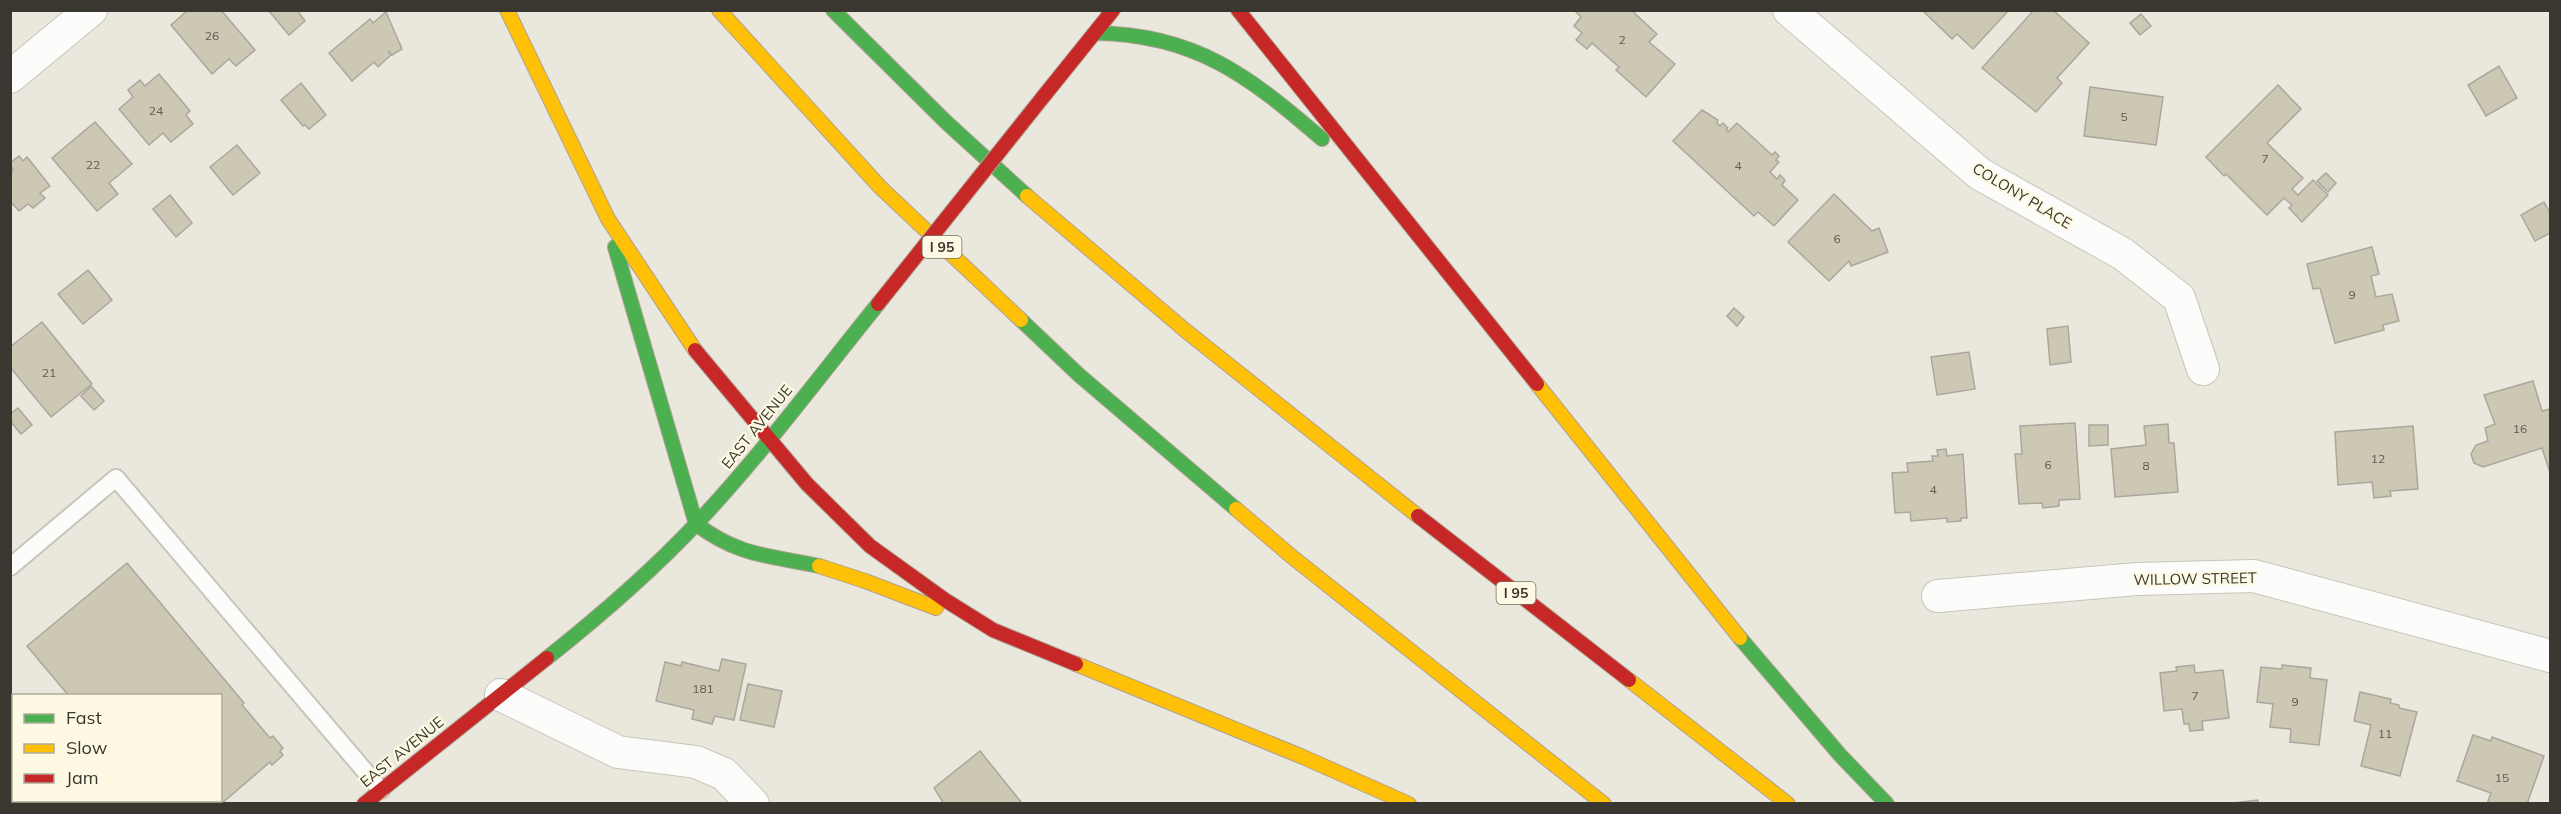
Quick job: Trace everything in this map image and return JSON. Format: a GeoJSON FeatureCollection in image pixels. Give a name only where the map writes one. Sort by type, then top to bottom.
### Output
{"type":"FeatureCollection","features":[{"type":"Feature","properties":{"kind":"main road"},"geometry":{"type":"LineString","coordinates":[[507,10],[608,219],[704,363],[809,487],[870,546],[945,600],[993,630]]}},
{"type":"Feature","properties":{"kind":"main road","name":"I 95"},"geometry":{"type":"LineString","coordinates":[[719,10],[880,187],[1079,375],[1291,556],[1604,804]]}},
{"type":"Feature","properties":{"kind":"main road","name":"I 95"},"geometry":{"type":"LineString","coordinates":[[833,10],[943,119],[1140,294],[1352,464],[1788,804]]}},
{"type":"Feature","properties":{"kind":"main road","name":"EAST AVENUE"},"geometry":{"type":"LineString","coordinates":[[364,804],[603,612],[696,524],[769,439],[1113,10]]}},
{"type":"Feature","properties":{"kind":"main road"},"geometry":{"type":"LineString","coordinates":[[1238,10],[1734,631],[1840,755],[1887,804]]}},
{"type":"Feature","properties":{"kind":"main road"},"geometry":{"type":"LineString","coordinates":[[1095,33],[1122,31],[1175,42],[1203,53],[1242,76],[1276,100],[1345,159],[1411,228]]}},
{"type":"Feature","properties":{"kind":"main road"},"geometry":{"type":"LineString","coordinates":[[608,219],[635,322],[696,524],[718,541],[755,555],[824,567],[993,630],[1292,753],[1409,804]]}},
{"type":"Feature","properties":{"kind":"street"},"geometry":{"type":"LineString","coordinates":[[10,77],[91,10]]}},
{"type":"Feature","properties":{"kind":"street","name":"COLONY PLACE"},"geometry":{"type":"LineString","coordinates":[[1789,10],[1980,174],[2123,254],[2179,298],[2203,369]]}},
{"type":"Feature","properties":{"kind":"street","name":"WILLOW STREET"},"geometry":{"type":"LineString","coordinates":[[1938,596],[2137,579],[2254,576],[2550,656]]}},
{"type":"Feature","properties":{"kind":"street"},"geometry":{"type":"LineString","coordinates":[[501,695],[618,752],[696,762],[724,774],[753,804]]}},
{"type":"Feature","properties":{"kind":"lane"},"geometry":{"type":"LineString","coordinates":[[10,567],[116,478],[381,790]]}},
{"type":"Feature","properties":{"kind":"building"},"geometry":{"type":"Polygon","coordinates":[[[188,10],[221,10],[255,50],[236,66],[229,59],[212,74],[171,25],[188,10]]]}},
{"type":"Feature","properties":{"kind":"building"},"geometry":{"type":"Polygon","coordinates":[[[268,10],[297,10],[305,21],[289,35],[268,10]]]}},
{"type":"Feature","properties":{"kind":"building"},"geometry":{"type":"Polygon","coordinates":[[[1574,10],[1631,10],[1657,34],[1649,42],[1675,64],[1646,97],[1616,70],[1619,67],[1592,43],[1587,49],[1576,40],[1582,33],[1574,26],[1581,17],[1574,10]]]}},
{"type":"Feature","properties":{"kind":"building"},"geometry":{"type":"Polygon","coordinates":[[[1922,10],[2009,10],[1973,49],[1957,34],[1952,39],[1922,10]]]}},
{"type":"Feature","properties":{"kind":"building"},"geometry":{"type":"Polygon","coordinates":[[[2034,10],[2053,10],[2089,43],[2057,78],[2062,83],[2036,112],[1982,68],[2034,10]]]}},
{"type":"Feature","properties":{"kind":"building"},"geometry":{"type":"Polygon","coordinates":[[[386,12],[402,49],[392,55],[388,51],[391,55],[378,67],[374,62],[352,81],[329,53],[370,19],[373,23],[386,12]]]}},
{"type":"Feature","properties":{"kind":"building"},"geometry":{"type":"Polygon","coordinates":[[[2141,14],[2151,26],[2140,35],[2130,23],[2141,14]]]}},
{"type":"Feature","properties":{"kind":"building"},"geometry":{"type":"Polygon","coordinates":[[[2499,66],[2517,98],[2486,116],[2468,85],[2499,66]]]}},
{"type":"Feature","properties":{"kind":"building"},"geometry":{"type":"Polygon","coordinates":[[[159,74],[190,111],[186,115],[193,124],[171,142],[163,133],[149,145],[119,109],[133,97],[128,90],[140,80],[145,86],[159,74]]]}},
{"type":"Feature","properties":{"kind":"building"},"geometry":{"type":"Polygon","coordinates":[[[301,83],[326,115],[309,129],[303,126],[281,100],[301,83]]]}},
{"type":"Feature","properties":{"kind":"building"},"geometry":{"type":"Polygon","coordinates":[[[2278,85],[2301,109],[2267,143],[2303,178],[2292,189],[2298,195],[2313,180],[2328,195],[2302,222],[2289,208],[2292,205],[2284,198],[2267,215],[2206,157],[2278,85]]]}},
{"type":"Feature","properties":{"kind":"building"},"geometry":{"type":"Polygon","coordinates":[[[2090,87],[2163,97],[2156,145],[2084,136],[2090,87]]]}},
{"type":"Feature","properties":{"kind":"building"},"geometry":{"type":"Polygon","coordinates":[[[1702,110],[1718,120],[1717,123],[1720,126],[1723,123],[1728,128],[1726,130],[1728,132],[1737,123],[1772,155],[1775,152],[1779,156],[1776,160],[1779,162],[1770,172],[1777,179],[1780,175],[1785,180],[1782,185],[1798,200],[1774,226],[1758,212],[1754,216],[1673,141],[1702,110]]]}},
{"type":"Feature","properties":{"kind":"building"},"geometry":{"type":"Polygon","coordinates":[[[95,122],[132,164],[109,183],[118,194],[97,211],[52,158],[95,122]]]}},
{"type":"Feature","properties":{"kind":"building"},"geometry":{"type":"Polygon","coordinates":[[[237,145],[260,173],[233,195],[210,167],[237,145]]]}},
{"type":"Feature","properties":{"kind":"building"},"geometry":{"type":"Polygon","coordinates":[[[19,156],[23,161],[27,157],[50,186],[40,193],[45,198],[33,208],[28,204],[19,211],[10,201],[10,171],[13,170],[10,163],[19,156]]]}},
{"type":"Feature","properties":{"kind":"building"},"geometry":{"type":"Polygon","coordinates":[[[2326,173],[2336,183],[2328,192],[2317,181],[2326,173]]]}},
{"type":"Feature","properties":{"kind":"building"},"geometry":{"type":"Polygon","coordinates":[[[1834,194],[1872,231],[1879,228],[1888,252],[1851,266],[1849,261],[1829,281],[1788,242],[1834,194]]]}},
{"type":"Feature","properties":{"kind":"building"},"geometry":{"type":"Polygon","coordinates":[[[170,195],[192,223],[176,237],[153,209],[170,195]]]}},
{"type":"Feature","properties":{"kind":"building"},"geometry":{"type":"Polygon","coordinates":[[[2544,202],[2550,213],[2550,233],[2535,241],[2521,215],[2544,202]]]}},
{"type":"Feature","properties":{"kind":"building"},"geometry":{"type":"Polygon","coordinates":[[[2372,247],[2379,274],[2371,276],[2376,297],[2392,294],[2399,321],[2383,325],[2384,330],[2335,343],[2320,288],[2313,289],[2307,264],[2372,247]]]}},
{"type":"Feature","properties":{"kind":"building"},"geometry":{"type":"Polygon","coordinates":[[[88,270],[112,300],[83,324],[58,294],[88,270]]]}},
{"type":"Feature","properties":{"kind":"building"},"geometry":{"type":"Polygon","coordinates":[[[1734,308],[1744,317],[1737,326],[1727,316],[1734,308]]]}},
{"type":"Feature","properties":{"kind":"building"},"geometry":{"type":"Polygon","coordinates":[[[42,322],[92,384],[51,417],[10,367],[10,347],[42,322]]]}},
{"type":"Feature","properties":{"kind":"building"},"geometry":{"type":"Polygon","coordinates":[[[2068,326],[2071,362],[2050,365],[2047,329],[2068,326]]]}},
{"type":"Feature","properties":{"kind":"building"},"geometry":{"type":"Polygon","coordinates":[[[1969,352],[1975,389],[1937,395],[1931,357],[1969,352]]]}},
{"type":"Feature","properties":{"kind":"building"},"geometry":{"type":"Polygon","coordinates":[[[2533,381],[2542,411],[2550,409],[2550,473],[2542,448],[2483,467],[2474,463],[2471,454],[2476,445],[2488,441],[2485,428],[2495,424],[2484,395],[2533,381]]]}},
{"type":"Feature","properties":{"kind":"building"},"geometry":{"type":"Polygon","coordinates":[[[91,386],[104,401],[94,410],[81,396],[91,386]]]}},
{"type":"Feature","properties":{"kind":"building"},"geometry":{"type":"Polygon","coordinates":[[[18,408],[32,425],[21,434],[10,421],[10,414],[18,408]]]}},
{"type":"Feature","properties":{"kind":"building"},"geometry":{"type":"Polygon","coordinates":[[[2075,423],[2080,499],[2059,500],[2059,506],[2043,508],[2042,503],[2019,504],[2015,454],[2022,454],[2020,426],[2075,423]]]}},
{"type":"Feature","properties":{"kind":"building"},"geometry":{"type":"Polygon","coordinates":[[[2168,424],[2169,443],[2174,443],[2178,492],[2115,497],[2111,449],[2146,445],[2144,426],[2168,424]]]}},
{"type":"Feature","properties":{"kind":"building"},"geometry":{"type":"Polygon","coordinates":[[[2089,425],[2108,425],[2108,445],[2089,446],[2089,425]]]}},
{"type":"Feature","properties":{"kind":"building"},"geometry":{"type":"Polygon","coordinates":[[[2413,426],[2418,489],[2390,491],[2391,496],[2374,498],[2372,482],[2338,485],[2335,432],[2413,426]]]}},
{"type":"Feature","properties":{"kind":"building"},"geometry":{"type":"Polygon","coordinates":[[[1946,449],[1947,456],[1963,454],[1967,518],[1947,522],[1947,518],[1911,521],[1910,512],[1895,513],[1892,473],[1908,472],[1907,463],[1933,461],[1932,456],[1938,456],[1937,450],[1946,449]]]}},
{"type":"Feature","properties":{"kind":"building"},"geometry":{"type":"Polygon","coordinates":[[[127,563],[244,703],[242,705],[270,738],[273,736],[283,748],[280,751],[283,755],[272,765],[270,762],[221,804],[164,804],[162,802],[222,802],[222,694],[67,694],[27,646],[127,563]]]}},
{"type":"Feature","properties":{"kind":"building"},"geometry":{"type":"Polygon","coordinates":[[[722,659],[746,664],[734,720],[715,716],[712,724],[692,719],[694,710],[656,701],[665,662],[681,666],[682,662],[719,671],[722,659]]]}},
{"type":"Feature","properties":{"kind":"building"},"geometry":{"type":"Polygon","coordinates":[[[2194,665],[2195,673],[2223,670],[2229,718],[2202,721],[2203,730],[2190,731],[2189,724],[2184,724],[2182,709],[2164,711],[2160,673],[2177,671],[2176,667],[2194,665]]]}},
{"type":"Feature","properties":{"kind":"building"},"geometry":{"type":"Polygon","coordinates":[[[2282,665],[2311,668],[2310,678],[2327,680],[2319,745],[2290,742],[2291,729],[2270,727],[2273,704],[2257,702],[2261,667],[2282,669],[2282,665]]]}},
{"type":"Feature","properties":{"kind":"building"},"geometry":{"type":"Polygon","coordinates":[[[748,684],[782,691],[774,727],[740,720],[748,684]]]}},
{"type":"Feature","properties":{"kind":"building"},"geometry":{"type":"Polygon","coordinates":[[[2360,692],[2391,699],[2390,703],[2399,705],[2399,708],[2417,712],[2400,776],[2361,766],[2371,725],[2354,721],[2360,692]]]}},
{"type":"Feature","properties":{"kind":"building"},"geometry":{"type":"Polygon","coordinates":[[[2473,735],[2491,741],[2492,737],[2544,756],[2527,804],[2487,804],[2491,793],[2457,781],[2473,735]]]}},
{"type":"Feature","properties":{"kind":"building"},"geometry":{"type":"Polygon","coordinates":[[[980,751],[1021,802],[1019,804],[944,804],[934,788],[980,751]]]}},
{"type":"Feature","properties":{"kind":"building"},"geometry":{"type":"Polygon","coordinates":[[[2258,800],[2258,804],[2224,804],[2258,800]]]}},
{"type":"Feature","properties":{"kind":"traffic: fast"},"geometry":{"type":"LineString","coordinates":[[833,10],[946,122],[1027,196]]}},
{"type":"Feature","properties":{"kind":"traffic: fast"},"geometry":{"type":"LineString","coordinates":[[1095,33],[1130,35],[1192,50],[1244,78],[1270,96],[1322,139]]}},
{"type":"Feature","properties":{"kind":"traffic: fast"},"geometry":{"type":"LineString","coordinates":[[615,247],[696,524],[712,535],[741,549],[819,566]]}},
{"type":"Feature","properties":{"kind":"traffic: fast"},"geometry":{"type":"LineString","coordinates":[[547,658],[625,593],[697,523],[767,443],[878,304]]}},
{"type":"Feature","properties":{"kind":"traffic: fast"},"geometry":{"type":"LineString","coordinates":[[1021,320],[1079,375],[1236,509]]}},
{"type":"Feature","properties":{"kind":"traffic: fast"},"geometry":{"type":"LineString","coordinates":[[1740,638],[1840,755],[1887,804]]}},
{"type":"Feature","properties":{"kind":"traffic: slow"},"geometry":{"type":"LineString","coordinates":[[507,10],[608,219],[695,350]]}},
{"type":"Feature","properties":{"kind":"traffic: slow"},"geometry":{"type":"LineString","coordinates":[[719,10],[880,187],[1021,320]]}},
{"type":"Feature","properties":{"kind":"traffic: slow"},"geometry":{"type":"LineString","coordinates":[[1027,196],[1186,331],[1418,516]]}},
{"type":"Feature","properties":{"kind":"traffic: slow"},"geometry":{"type":"LineString","coordinates":[[1537,384],[1740,638]]}},
{"type":"Feature","properties":{"kind":"traffic: slow"},"geometry":{"type":"LineString","coordinates":[[1236,509],[1291,556],[1604,804]]}},
{"type":"Feature","properties":{"kind":"traffic: slow"},"geometry":{"type":"LineString","coordinates":[[819,566],[936,608]]}},
{"type":"Feature","properties":{"kind":"traffic: slow"},"geometry":{"type":"LineString","coordinates":[[1076,664],[1303,757],[1409,804]]}},
{"type":"Feature","properties":{"kind":"traffic: slow"},"geometry":{"type":"LineString","coordinates":[[1629,680],[1788,804]]}},
{"type":"Feature","properties":{"kind":"traffic: jam"},"geometry":{"type":"LineString","coordinates":[[1043,97],[1113,10]]}},
{"type":"Feature","properties":{"kind":"traffic: jam"},"geometry":{"type":"LineString","coordinates":[[1238,10],[1537,384]]}},
{"type":"Feature","properties":{"kind":"traffic: jam"},"geometry":{"type":"LineString","coordinates":[[878,304],[1043,97]]}},
{"type":"Feature","properties":{"kind":"traffic: jam"},"geometry":{"type":"LineString","coordinates":[[695,350],[807,484],[870,546],[945,600],[993,630],[1076,664]]}},
{"type":"Feature","properties":{"kind":"traffic: jam"},"geometry":{"type":"LineString","coordinates":[[1418,516],[1629,680]]}},
{"type":"Feature","properties":{"kind":"traffic: jam"},"geometry":{"type":"LineString","coordinates":[[364,804],[547,658]]}}]}
